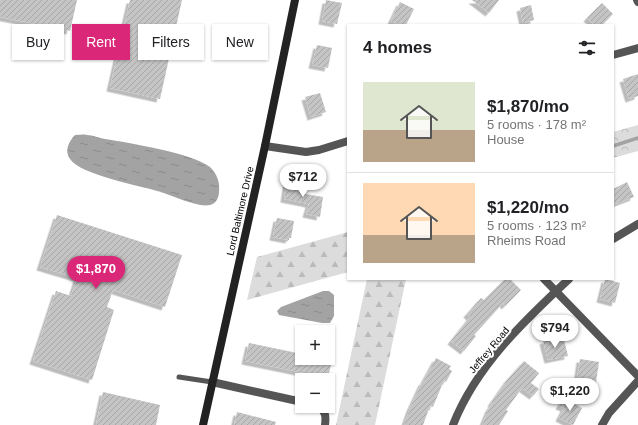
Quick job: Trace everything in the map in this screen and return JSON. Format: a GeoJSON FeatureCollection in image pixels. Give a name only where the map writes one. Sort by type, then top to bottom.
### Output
{"type":"FeatureCollection","features":[{"type":"Feature","properties":{"kind":"main road","name":"Lord Baltimore Drive"},"geometry":{"type":"LineString","coordinates":[[203,425],[265,146],[295,0]]}},
{"type":"Feature","properties":{"kind":"street"},"geometry":{"type":"LineString","coordinates":[[614,55],[638,48]]}},
{"type":"Feature","properties":{"kind":"street"},"geometry":{"type":"LineString","coordinates":[[265,146],[306,152],[319,150],[347,141]]}},
{"type":"Feature","properties":{"kind":"street"},"geometry":{"type":"LineString","coordinates":[[614,238],[638,224]]}},
{"type":"Feature","properties":{"kind":"street"},"geometry":{"type":"LineString","coordinates":[[545,280],[638,376]]}},
{"type":"Feature","properties":{"kind":"street","name":"Jeffrey Road"},"geometry":{"type":"LineString","coordinates":[[453,425],[470,389],[487,364],[510,338],[568,280]]}},
{"type":"Feature","properties":{"kind":"street"},"geometry":{"type":"LineString","coordinates":[[602,425],[609,414],[638,381]]}},
{"type":"Feature","properties":{"kind":"street"},"geometry":{"type":"LineString","coordinates":[[212,382],[295,400]]}},
{"type":"Feature","properties":{"kind":"street"},"geometry":{"type":"LineString","coordinates":[[324,413],[326,416],[325,425]]}},
{"type":"Feature","properties":{"kind":"lane"},"geometry":{"type":"LineString","coordinates":[[179,377],[212,382]]}},
{"type":"Feature","properties":{"kind":"green space"},"geometry":{"type":"Polygon","coordinates":[[[638,125],[638,151],[614,158],[614,132],[638,125]]]}},
{"type":"Feature","properties":{"kind":"green space"},"geometry":{"type":"Polygon","coordinates":[[[347,232],[347,272],[247,300],[257,257],[347,232]]]}},
{"type":"Feature","properties":{"kind":"green space"},"geometry":{"type":"Polygon","coordinates":[[[367,280],[406,280],[375,425],[336,425],[367,280]]]}},
{"type":"Feature","properties":{"kind":"water"},"geometry":{"type":"Polygon","coordinates":[[[75,135],[92,135],[105,139],[160,149],[201,162],[210,167],[216,175],[219,185],[218,198],[210,205],[198,204],[97,175],[76,165],[68,156],[68,146],[75,135]]]}},
{"type":"Feature","properties":{"kind":"water"},"geometry":{"type":"Polygon","coordinates":[[[323,291],[329,291],[334,295],[334,316],[330,323],[322,323],[279,315],[277,311],[281,307],[323,291]]]}},
{"type":"Feature","properties":{"kind":"building"},"geometry":{"type":"Polygon","coordinates":[[[0,0],[77,0],[70,31],[64,30],[64,24],[35,24],[0,17],[0,0]]]}},
{"type":"Feature","properties":{"kind":"building"},"geometry":{"type":"Polygon","coordinates":[[[130,0],[182,0],[177,24],[138,24],[138,60],[169,60],[160,99],[110,88],[116,60],[130,60],[130,24],[125,24],[130,0]]]}},
{"type":"Feature","properties":{"kind":"building"},"geometry":{"type":"Polygon","coordinates":[[[326,0],[342,3],[337,24],[322,21],[326,0]]]}},
{"type":"Feature","properties":{"kind":"building"},"geometry":{"type":"Polygon","coordinates":[[[472,0],[499,0],[489,13],[472,0]]]}},
{"type":"Feature","properties":{"kind":"building"},"geometry":{"type":"Polygon","coordinates":[[[400,2],[414,9],[406,24],[398,24],[391,21],[400,2]]]}},
{"type":"Feature","properties":{"kind":"building"},"geometry":{"type":"Polygon","coordinates":[[[602,3],[613,14],[603,24],[594,24],[587,18],[602,3]]]}},
{"type":"Feature","properties":{"kind":"building"},"geometry":{"type":"Polygon","coordinates":[[[531,5],[534,20],[523,23],[520,8],[531,5]]]}},
{"type":"Feature","properties":{"kind":"building"},"geometry":{"type":"Polygon","coordinates":[[[317,45],[332,48],[328,68],[312,65],[317,45]]]}},
{"type":"Feature","properties":{"kind":"building"},"geometry":{"type":"Polygon","coordinates":[[[638,74],[638,96],[629,99],[623,79],[638,74]]]}},
{"type":"Feature","properties":{"kind":"building"},"geometry":{"type":"Polygon","coordinates":[[[320,93],[326,112],[311,117],[305,97],[320,93]]]}},
{"type":"Feature","properties":{"kind":"building"},"geometry":{"type":"Polygon","coordinates":[[[287,179],[302,182],[300,193],[323,197],[320,217],[306,214],[309,204],[284,199],[287,179]]]}},
{"type":"Feature","properties":{"kind":"building"},"geometry":{"type":"Polygon","coordinates":[[[627,182],[634,197],[614,205],[614,188],[627,182]]]}},
{"type":"Feature","properties":{"kind":"building"},"geometry":{"type":"Polygon","coordinates":[[[57,215],[182,255],[165,307],[113,290],[107,307],[114,310],[92,380],[33,361],[56,291],[71,296],[77,278],[40,267],[57,215]]]}},
{"type":"Feature","properties":{"kind":"building"},"geometry":{"type":"Polygon","coordinates":[[[277,218],[294,221],[291,238],[289,238],[289,240],[273,237],[277,218]]]}},
{"type":"Feature","properties":{"kind":"building"},"geometry":{"type":"Polygon","coordinates":[[[504,280],[511,280],[521,290],[505,306],[503,303],[474,335],[476,336],[464,351],[451,341],[470,317],[467,314],[481,298],[484,300],[504,280]]]}},
{"type":"Feature","properties":{"kind":"building"},"geometry":{"type":"Polygon","coordinates":[[[605,280],[620,283],[615,303],[600,299],[605,280]]]}},
{"type":"Feature","properties":{"kind":"building"},"geometry":{"type":"Polygon","coordinates":[[[555,338],[556,342],[564,340],[568,356],[548,360],[543,341],[555,338]]]}},
{"type":"Feature","properties":{"kind":"building"},"geometry":{"type":"Polygon","coordinates":[[[249,343],[295,353],[295,365],[331,365],[329,373],[304,373],[245,361],[249,343]]]}},
{"type":"Feature","properties":{"kind":"building"},"geometry":{"type":"Polygon","coordinates":[[[436,358],[451,366],[449,369],[452,371],[446,382],[444,380],[433,407],[430,406],[423,425],[404,425],[422,382],[436,358]]]}},
{"type":"Feature","properties":{"kind":"building"},"geometry":{"type":"Polygon","coordinates":[[[580,359],[599,362],[595,389],[576,387],[580,359]]]}},
{"type":"Feature","properties":{"kind":"building"},"geometry":{"type":"Polygon","coordinates":[[[524,361],[539,373],[531,383],[539,389],[533,396],[522,388],[506,410],[508,411],[499,425],[482,425],[492,404],[491,403],[507,380],[524,361]]]}},
{"type":"Feature","properties":{"kind":"building"},"geometry":{"type":"Polygon","coordinates":[[[103,392],[160,405],[156,425],[96,425],[103,392]]]}},
{"type":"Feature","properties":{"kind":"building"},"geometry":{"type":"Polygon","coordinates":[[[564,398],[582,408],[573,425],[559,418],[564,408],[559,406],[564,398]]]}},
{"type":"Feature","properties":{"kind":"building"},"geometry":{"type":"Polygon","coordinates":[[[237,412],[276,422],[275,425],[234,425],[237,412]]]}},
{"type":"Feature","properties":{"kind":"waterway"},"geometry":{"type":"LineString","coordinates":[[614,146],[638,138]]}}]}
